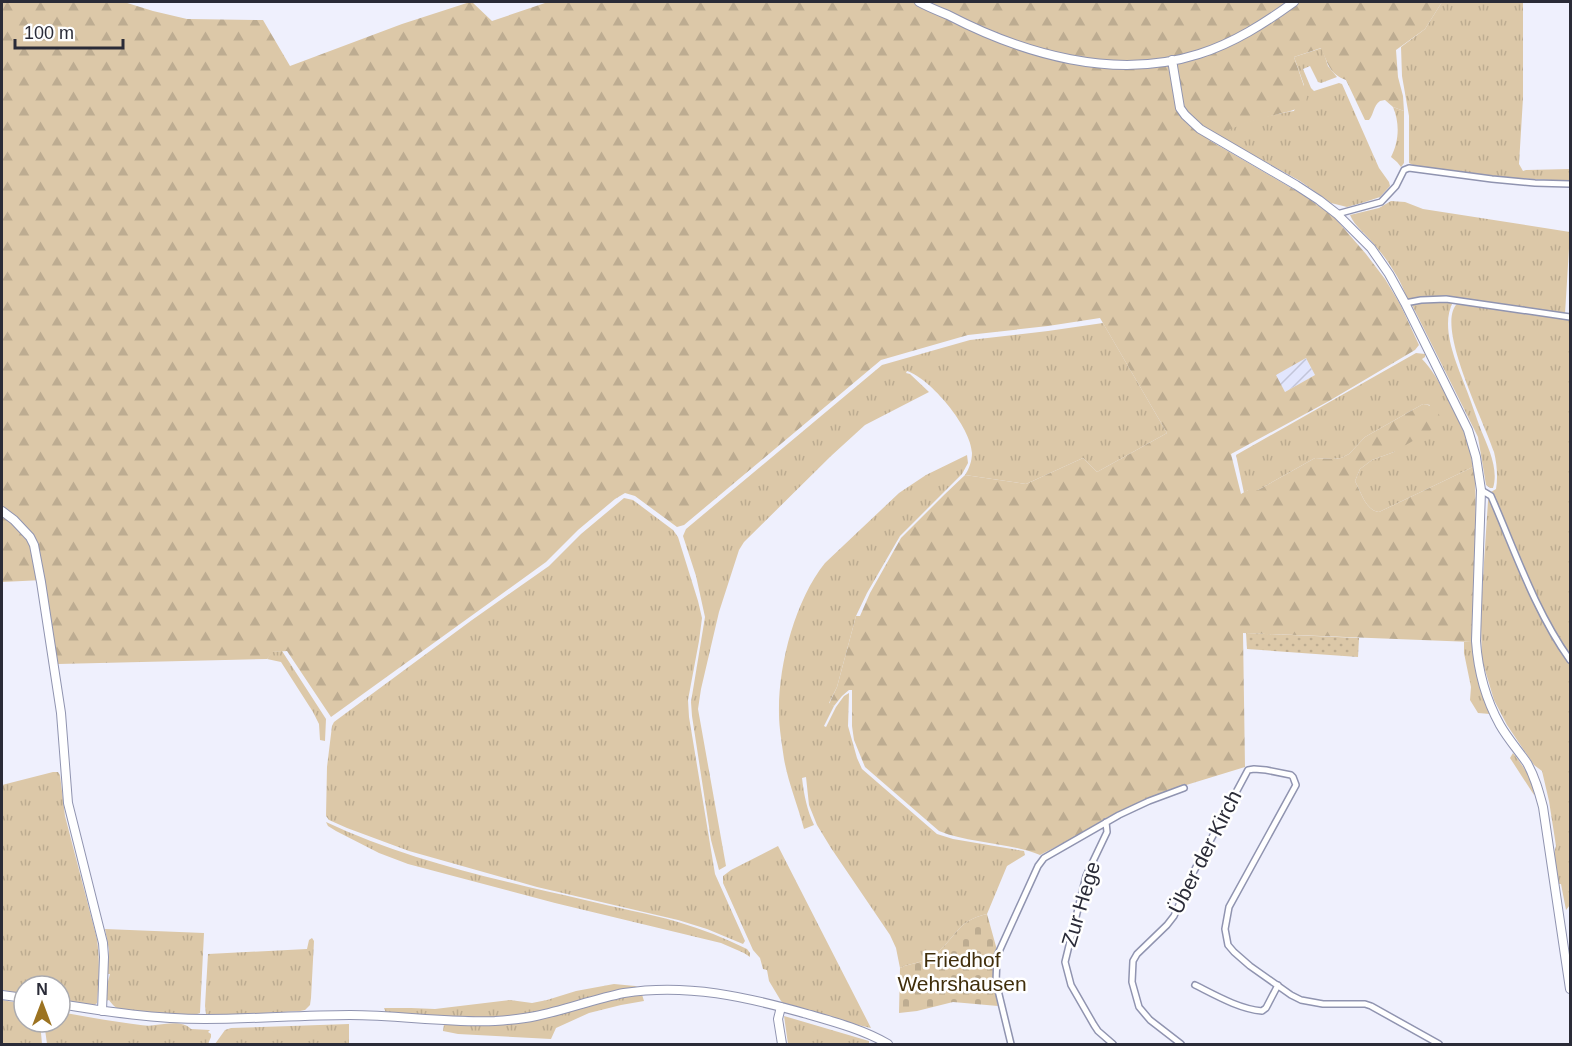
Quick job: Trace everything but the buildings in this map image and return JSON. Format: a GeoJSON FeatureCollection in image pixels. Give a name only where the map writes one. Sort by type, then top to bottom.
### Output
{"type":"FeatureCollection","features":[{"type":"Feature","properties":{"kind":"street"},"geometry":{"type":"LineString","coordinates":[[919,2],[969,26],[1036,51],[1106,64],[1151,63],[1197,54],[1225,44],[1273,18],[1294,2]]}},
{"type":"Feature","properties":{"kind":"street"},"geometry":{"type":"LineString","coordinates":[[1172,60],[1180,108],[1193,123],[1215,139],[1304,190],[1337,214],[1371,248],[1405,303],[1468,430],[1476,457],[1481,490],[1476,641],[1479,664],[1490,702],[1501,727],[1528,765],[1538,787],[1543,807],[1570,989]]}},
{"type":"Feature","properties":{"kind":"street"},"geometry":{"type":"LineString","coordinates":[[1337,214],[1381,202],[1395,186],[1404,170],[1409,168],[1492,179],[1570,184]]}},
{"type":"Feature","properties":{"kind":"street"},"geometry":{"type":"LineString","coordinates":[[1405,303],[1421,300],[1457,300],[1570,317]]}},
{"type":"Feature","properties":{"kind":"street"},"geometry":{"type":"LineString","coordinates":[[1481,490],[1491,496],[1534,595],[1570,660]]}},
{"type":"Feature","properties":{"kind":"street"},"geometry":{"type":"LineString","coordinates":[[2,511],[14,520],[30,537],[34,545],[61,713],[68,803],[102,943],[104,957],[102,1011]]}},
{"type":"Feature","properties":{"kind":"street","name":"Über der Kirch"},"geometry":{"type":"LineString","coordinates":[[1181,1044],[1165,1034],[1139,1007],[1132,982],[1133,961],[1174,916],[1194,872],[1248,770],[1254,769],[1291,775],[1296,785],[1229,907],[1225,928],[1228,945],[1234,952],[1278,985]]}},
{"type":"Feature","properties":{"kind":"street"},"geometry":{"type":"LineString","coordinates":[[1011,1044],[996,982],[997,956],[1038,866],[1044,858],[1107,822],[1149,801],[1184,788]]}},
{"type":"Feature","properties":{"kind":"street","name":"Zur Hege"},"geometry":{"type":"LineString","coordinates":[[1107,822],[1107,832],[1086,876],[1065,962],[1071,985],[1094,1026],[1113,1044]]}},
{"type":"Feature","properties":{"kind":"street"},"geometry":{"type":"LineString","coordinates":[[1195,985],[1231,1002],[1262,1011],[1266,1008],[1278,985],[1292,996],[1309,1002],[1365,1004],[1438,1044]]}},
{"type":"Feature","properties":{"kind":"street"},"geometry":{"type":"LineString","coordinates":[[72,1006],[164,1018],[357,1015],[475,1022],[537,1016],[636,992],[699,990],[781,1007],[830,1021],[888,1044]]}},
{"type":"Feature","properties":{"kind":"street"},"geometry":{"type":"LineString","coordinates":[[781,1007],[778,1024],[782,1044]]}},
{"type":"Feature","properties":{"kind":"shaded area"},"geometry":{"type":"Polygon","coordinates":[[[1306,358],[1315,375],[1285,392],[1275,375],[1306,358]]]}},
{"type":"Feature","properties":{"kind":"green space"},"geometry":{"type":"Polygon","coordinates":[[[2,2],[124,2],[187,19],[263,20],[290,66],[402,24],[470,2],[492,21],[548,2],[1442,2],[1425,29],[1396,50],[1404,111],[1393,107],[1385,100],[1380,101],[1369,120],[1365,120],[1346,80],[1332,71],[1321,48],[1294,57],[1307,95],[1306,103],[1293,110],[1239,126],[1209,140],[1305,196],[1334,217],[1385,279],[1400,304],[1419,345],[1415,350],[1329,401],[1231,454],[1241,494],[1248,490],[1258,490],[1315,458],[1341,458],[1349,454],[1365,437],[1423,404],[1434,408],[1439,414],[1440,425],[1394,452],[1372,460],[1360,469],[1355,481],[1367,505],[1379,512],[1473,467],[1476,522],[1472,642],[1243,633],[1245,767],[1183,786],[1106,821],[1040,855],[939,831],[865,767],[854,740],[852,690],[842,696],[834,706],[829,704],[837,687],[856,616],[860,616],[870,593],[901,538],[965,475],[1026,484],[1083,458],[1097,472],[1167,433],[1100,318],[968,335],[881,360],[684,525],[677,527],[635,496],[625,493],[578,530],[546,562],[331,717],[287,651],[273,652],[267,659],[58,664],[43,580],[2,582],[2,2]],[[1306,358],[1276,375],[1285,392],[1315,375],[1306,358]]]}},
{"type":"Feature","properties":{"kind":"green space"},"geometry":{"type":"Polygon","coordinates":[[[1442,2],[1523,2],[1523,98],[1519,164],[1523,171],[1570,169],[1570,181],[1493,177],[1409,163],[1409,116],[1402,76],[1401,47],[1425,29],[1442,2]]]}},
{"type":"Feature","properties":{"kind":"green space"},"geometry":{"type":"Polygon","coordinates":[[[1322,48],[1328,66],[1337,77],[1318,82],[1310,66],[1303,69],[1311,88],[1314,91],[1342,84],[1379,168],[1390,186],[1380,197],[1347,207],[1331,203],[1300,181],[1217,135],[1254,120],[1294,111],[1304,85],[1294,57],[1322,48]]]}},
{"type":"Feature","properties":{"kind":"green space"},"geometry":{"type":"Polygon","coordinates":[[[1393,107],[1404,111],[1404,163],[1401,167],[1391,157],[1398,132],[1393,107]]]}},
{"type":"Feature","properties":{"kind":"green space"},"geometry":{"type":"Polygon","coordinates":[[[1391,201],[1405,202],[1423,209],[1570,232],[1565,314],[1445,297],[1407,300],[1389,263],[1350,215],[1379,208],[1391,201]]]}},
{"type":"Feature","properties":{"kind":"green space"},"geometry":{"type":"Polygon","coordinates":[[[1431,301],[1453,302],[1448,323],[1451,347],[1492,458],[1495,473],[1493,488],[1486,485],[1478,437],[1412,305],[1431,301]]]}},
{"type":"Feature","properties":{"kind":"green space"},"geometry":{"type":"Polygon","coordinates":[[[1458,303],[1570,320],[1570,656],[1548,619],[1517,552],[1514,552],[1556,643],[1570,664],[1570,905],[1566,910],[1561,884],[1558,884],[1556,875],[1554,860],[1556,846],[1542,771],[1534,765],[1507,725],[1494,700],[1482,660],[1482,593],[1488,501],[1491,492],[1496,489],[1497,471],[1494,452],[1456,352],[1452,314],[1458,303]]]}},
{"type":"Feature","properties":{"kind":"green space"},"geometry":{"type":"Polygon","coordinates":[[[1103,323],[1167,433],[1097,472],[1083,458],[1026,484],[965,475],[972,453],[965,430],[938,394],[917,376],[907,371],[906,373],[929,392],[865,425],[744,542],[739,550],[719,612],[698,709],[726,866],[719,870],[711,840],[692,716],[691,702],[705,617],[696,576],[683,536],[686,529],[882,365],[970,340],[1103,323]]]}},
{"type":"Feature","properties":{"kind":"green space"},"geometry":{"type":"Polygon","coordinates":[[[1416,353],[1425,354],[1422,359],[1442,387],[1454,411],[1469,446],[1473,467],[1379,512],[1367,505],[1355,481],[1360,469],[1372,460],[1394,452],[1430,405],[1423,404],[1365,437],[1349,454],[1341,458],[1315,458],[1258,490],[1248,490],[1244,493],[1236,455],[1416,353]]]}},
{"type":"Feature","properties":{"kind":"green space"},"geometry":{"type":"Polygon","coordinates":[[[967,455],[968,463],[962,474],[900,536],[867,593],[856,616],[837,687],[829,703],[834,706],[824,726],[826,727],[836,707],[849,693],[848,726],[862,769],[937,834],[953,839],[1024,851],[1025,855],[1007,866],[987,914],[976,917],[961,926],[946,945],[931,957],[900,968],[896,948],[890,935],[817,825],[809,805],[806,777],[802,778],[804,790],[814,825],[804,829],[784,759],[779,719],[779,695],[790,634],[805,595],[825,563],[899,493],[926,475],[967,455]]]}},
{"type":"Feature","properties":{"kind":"green space"},"geometry":{"type":"Polygon","coordinates":[[[624,498],[633,500],[673,530],[678,537],[698,601],[702,618],[688,700],[689,717],[715,874],[745,941],[743,944],[678,920],[537,887],[409,851],[347,828],[329,820],[326,816],[327,767],[334,722],[549,566],[581,534],[624,498]]]}},
{"type":"Feature","properties":{"kind":"green space"},"geometry":{"type":"Polygon","coordinates":[[[1246,633],[1359,638],[1358,657],[1247,649],[1246,633]]]}},
{"type":"Feature","properties":{"kind":"green space"},"geometry":{"type":"Polygon","coordinates":[[[1464,642],[1472,642],[1490,714],[1478,713],[1470,700],[1471,687],[1464,642]]]}},
{"type":"Feature","properties":{"kind":"green space"},"geometry":{"type":"Polygon","coordinates":[[[282,651],[326,719],[325,741],[320,740],[319,724],[313,712],[281,662],[267,659],[272,652],[282,651]]]}},
{"type":"Feature","properties":{"kind":"green space"},"geometry":{"type":"Polygon","coordinates":[[[1513,753],[1530,778],[1534,795],[1510,758],[1513,753]]]}},
{"type":"Feature","properties":{"kind":"green space"},"geometry":{"type":"Polygon","coordinates":[[[53,772],[58,772],[60,775],[65,816],[97,939],[99,979],[97,1003],[94,1006],[72,1003],[72,974],[12,974],[12,992],[2,990],[2,785],[53,772]]]}},
{"type":"Feature","properties":{"kind":"green space"},"geometry":{"type":"Polygon","coordinates":[[[326,822],[388,847],[453,868],[687,925],[722,937],[747,949],[750,957],[721,943],[555,903],[408,864],[379,853],[336,831],[326,822]]]}},
{"type":"Feature","properties":{"kind":"green space"},"geometry":{"type":"Polygon","coordinates":[[[778,846],[871,1028],[784,1004],[769,981],[767,970],[763,969],[760,958],[753,950],[723,883],[723,876],[778,846]]]}},
{"type":"Feature","properties":{"kind":"green space","name":"Friedhof Wehrshausen"},"geometry":{"type":"Polygon","coordinates":[[[987,914],[997,950],[993,959],[993,982],[998,1006],[953,1002],[899,1013],[900,968],[931,957],[946,945],[961,926],[976,917],[987,914]]]}},
{"type":"Feature","properties":{"kind":"green space"},"geometry":{"type":"Polygon","coordinates":[[[105,929],[204,933],[200,1013],[173,1015],[136,1012],[119,1009],[109,1000],[106,1001],[105,992],[110,974],[107,974],[109,950],[105,929]]]}},
{"type":"Feature","properties":{"kind":"green space"},"geometry":{"type":"Polygon","coordinates":[[[312,938],[314,941],[311,998],[310,1005],[305,1010],[208,1016],[206,1014],[208,954],[307,949],[309,940],[312,938]]]}},
{"type":"Feature","properties":{"kind":"green space"},"geometry":{"type":"Polygon","coordinates":[[[614,984],[640,988],[644,1001],[589,1013],[556,1028],[551,1039],[458,1034],[443,1031],[445,1018],[386,1013],[384,1008],[435,1009],[510,1000],[532,1003],[614,984]]]}},
{"type":"Feature","properties":{"kind":"green space"},"geometry":{"type":"Polygon","coordinates":[[[2,1000],[12,1002],[12,1034],[41,1034],[42,1044],[2,1044],[2,1000]]]}},
{"type":"Feature","properties":{"kind":"green space"},"geometry":{"type":"Polygon","coordinates":[[[72,1014],[144,1026],[184,1024],[191,1029],[210,1030],[208,1032],[211,1034],[208,1044],[47,1044],[46,1034],[72,1034],[72,1014]]]}},
{"type":"Feature","properties":{"kind":"green space"},"geometry":{"type":"Polygon","coordinates":[[[784,1016],[869,1041],[869,1044],[788,1044],[784,1016]]]}},
{"type":"Feature","properties":{"kind":"green space"},"geometry":{"type":"Polygon","coordinates":[[[349,1024],[349,1044],[215,1044],[225,1030],[231,1028],[349,1024]]]}}]}
